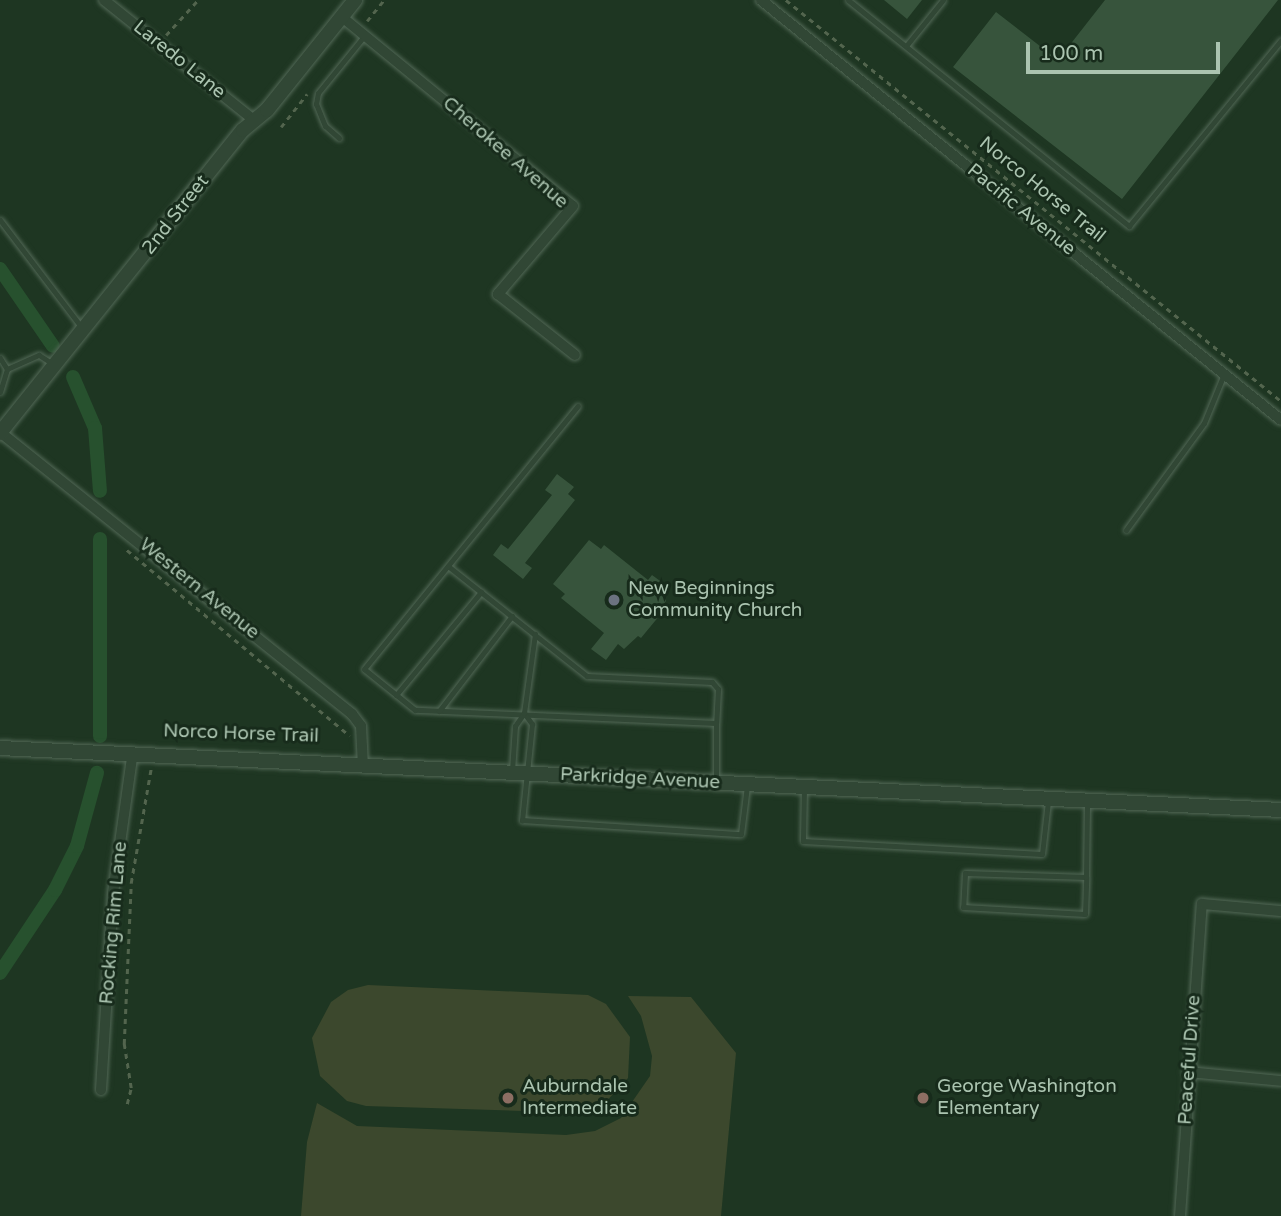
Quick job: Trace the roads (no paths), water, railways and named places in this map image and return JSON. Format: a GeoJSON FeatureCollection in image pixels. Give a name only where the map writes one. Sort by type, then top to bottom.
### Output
{"type":"FeatureCollection","features":[{"type":"Feature","properties":{"kind":"street","name":"Laredo Lane"},"geometry":{"type":"LineString","coordinates":[[104,0],[254,120]]}},
{"type":"Feature","properties":{"kind":"street","name":"2nd Street"},"geometry":{"type":"LineString","coordinates":[[0,432],[355,0]]}},
{"type":"Feature","properties":{"kind":"street","name":"Pacific Avenue"},"geometry":{"type":"LineString","coordinates":[[761,0],[1281,420]]}},
{"type":"Feature","properties":{"kind":"street","name":"Cherokee Avenue"},"geometry":{"type":"LineString","coordinates":[[342,17],[573,206],[498,294],[575,355]]}},
{"type":"Feature","properties":{"kind":"street","name":"Western Avenue"},"geometry":{"type":"LineString","coordinates":[[0,432],[115,521],[352,714],[361,726],[363,767]]}},
{"type":"Feature","properties":{"kind":"street","name":"Parkridge Avenue"},"geometry":{"type":"LineString","coordinates":[[0,748],[152,758],[512,772],[1281,810]]}},
{"type":"Feature","properties":{"kind":"street","name":"Rocking Rim Lane"},"geometry":{"type":"LineString","coordinates":[[101,1090],[113,893],[132,757]]}},
{"type":"Feature","properties":{"kind":"street","name":"Peaceful Drive"},"geometry":{"type":"LineString","coordinates":[[1180,1216],[1188,1072],[1202,904],[1281,911]]}},
{"type":"Feature","properties":{"kind":"street"},"geometry":{"type":"LineString","coordinates":[[1188,1072],[1281,1081]]}},
{"type":"Feature","properties":{"kind":"lane"},"geometry":{"type":"LineString","coordinates":[[848,0],[1129,226],[1281,40]]}},
{"type":"Feature","properties":{"kind":"lane"},"geometry":{"type":"LineString","coordinates":[[906,46],[943,0]]}},
{"type":"Feature","properties":{"kind":"lane"},"geometry":{"type":"LineString","coordinates":[[339,138],[325,126],[316,104],[318,93],[365,35]]}},
{"type":"Feature","properties":{"kind":"lane"},"geometry":{"type":"LineString","coordinates":[[0,220],[84,330]]}},
{"type":"Feature","properties":{"kind":"lane"},"geometry":{"type":"LineString","coordinates":[[6,369],[39,355],[53,369]]}},
{"type":"Feature","properties":{"kind":"lane"},"geometry":{"type":"LineString","coordinates":[[0,358],[6,369],[0,392]]}},
{"type":"Feature","properties":{"kind":"lane"},"geometry":{"type":"LineString","coordinates":[[1126,530],[1205,422],[1224,374]]}},
{"type":"Feature","properties":{"kind":"lane"},"geometry":{"type":"LineString","coordinates":[[578,406],[364,669],[415,710],[716,723]]}},
{"type":"Feature","properties":{"kind":"lane"},"geometry":{"type":"LineString","coordinates":[[448,566],[587,676],[712,682],[718,689],[715,783]]}},
{"type":"Feature","properties":{"kind":"lane"},"geometry":{"type":"LineString","coordinates":[[396,695],[481,592]]}},
{"type":"Feature","properties":{"kind":"lane"},"geometry":{"type":"LineString","coordinates":[[439,711],[512,616]]}},
{"type":"Feature","properties":{"kind":"lane"},"geometry":{"type":"LineString","coordinates":[[512,772],[515,726],[524,713],[535,634]]}},
{"type":"Feature","properties":{"kind":"lane"},"geometry":{"type":"LineString","coordinates":[[524,713],[533,724],[522,820],[741,834],[747,785]]}},
{"type":"Feature","properties":{"kind":"lane"},"geometry":{"type":"LineString","coordinates":[[804,787],[803,841],[1042,854],[1048,799]]}},
{"type":"Feature","properties":{"kind":"lane"},"geometry":{"type":"LineString","coordinates":[[1086,877],[965,873],[962,907],[1085,914],[1086,877],[1087,801]]}},
{"type":"Feature","properties":{"kind":"waterway"},"geometry":{"type":"LineString","coordinates":[[0,269],[53,346]]}},
{"type":"Feature","properties":{"kind":"waterway"},"geometry":{"type":"LineString","coordinates":[[73,377],[95,428],[100,491]]}},
{"type":"Feature","properties":{"kind":"waterway"},"geometry":{"type":"LineString","coordinates":[[100,539],[100,736]]}},
{"type":"Feature","properties":{"kind":"waterway"},"geometry":{"type":"LineString","coordinates":[[0,973],[55,890],[77,846],[97,773]]}},
{"type":"Feature","properties":{"kind":"place","name":"New Beginnings Community Church"},"geometry":{"type":"Point","coordinates":[614,600]}},
{"type":"Feature","properties":{"kind":"place","name":"Auburndale Intermediate"},"geometry":{"type":"Point","coordinates":[508,1098]}},
{"type":"Feature","properties":{"kind":"place","name":"George Washington Elementary"},"geometry":{"type":"Point","coordinates":[923,1098]}}]}
